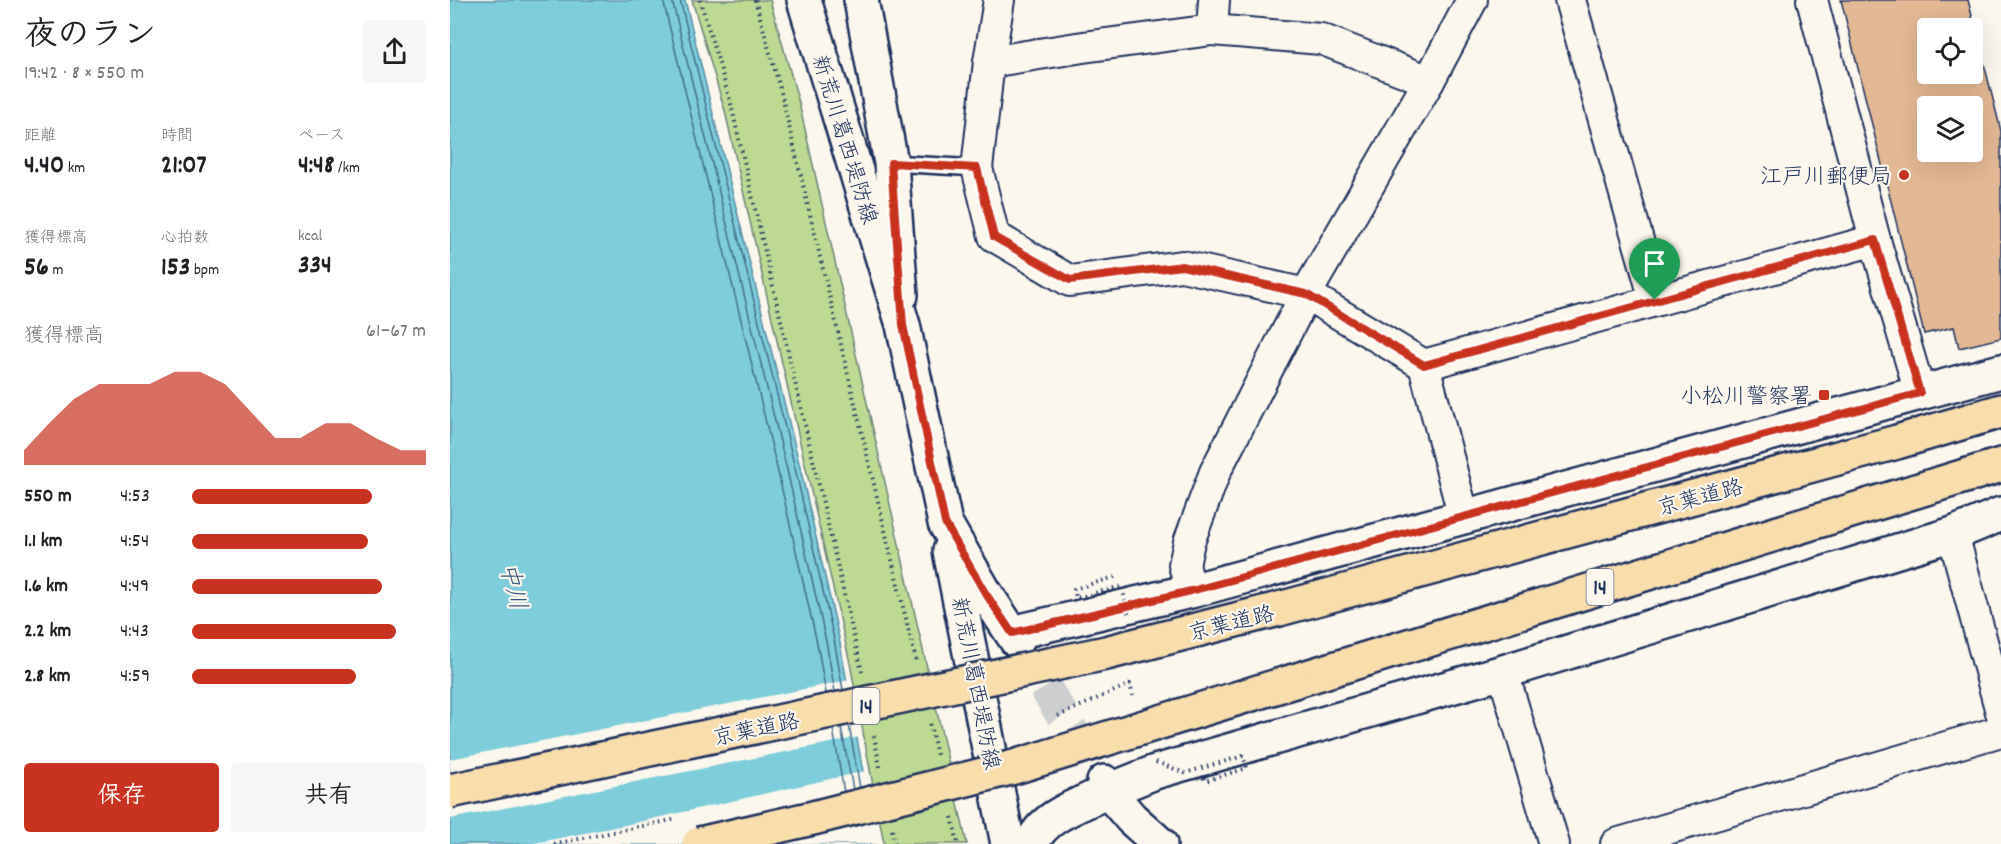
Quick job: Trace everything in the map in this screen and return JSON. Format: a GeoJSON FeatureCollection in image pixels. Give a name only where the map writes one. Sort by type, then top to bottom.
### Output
{"type":"FeatureCollection","features":[{"type":"Feature","properties":{"kind":"highway","name":"京葉道路"},"geometry":{"type":"LineString","coordinates":[[450,791],[1095,656],[1279,609],[1886,445],[2001,411]]}},
{"type":"Feature","properties":{"kind":"highway","name":"14"},"geometry":{"type":"LineString","coordinates":[[699,844],[813,818],[1014,767],[2001,465]]}},
{"type":"Feature","properties":{"kind":"street","name":"新荒川葛西堤防線"},"geometry":{"type":"LineString","coordinates":[[804,0],[903,325],[945,523],[1008,844]]}},
{"type":"Feature","properties":{"kind":"street"},"geometry":{"type":"LineString","coordinates":[[861,0],[891,163],[903,325]]}},
{"type":"Feature","properties":{"kind":"street"},"geometry":{"type":"LineString","coordinates":[[999,0],[989,62],[977,168],[994,237],[1070,280],[1182,266],[1306,294],[1424,365],[1464,518]]}},
{"type":"Feature","properties":{"kind":"street"},"geometry":{"type":"LineString","coordinates":[[1212,30],[1214,0]]}},
{"type":"Feature","properties":{"kind":"street"},"geometry":{"type":"LineString","coordinates":[[1472,0],[1429,81],[1306,294],[1215,472],[1189,542],[1184,565],[1191,591],[2001,371]]}},
{"type":"Feature","properties":{"kind":"street"},"geometry":{"type":"LineString","coordinates":[[1569,0],[1655,300]]}},
{"type":"Feature","properties":{"kind":"street"},"geometry":{"type":"LineString","coordinates":[[1812,0],[1875,240],[1920,393]]}},
{"type":"Feature","properties":{"kind":"street"},"geometry":{"type":"LineString","coordinates":[[989,62],[1083,46],[1212,30],[1321,39],[1429,81]]}},
{"type":"Feature","properties":{"kind":"street"},"geometry":{"type":"LineString","coordinates":[[1424,365],[1875,240]]}},
{"type":"Feature","properties":{"kind":"street"},"geometry":{"type":"LineString","coordinates":[[1032,844],[1036,834],[1050,819],[1106,786],[1503,672],[1953,534],[2001,514]]}},
{"type":"Feature","properties":{"kind":"street","name":"新荒川葛西堤防線"},"geometry":{"type":"LineString","coordinates":[[945,523],[984,591],[1014,637],[1191,591]]}},
{"type":"Feature","properties":{"kind":"street"},"geometry":{"type":"LineString","coordinates":[[1953,534],[2001,712]]}},
{"type":"Feature","properties":{"kind":"street"},"geometry":{"type":"LineString","coordinates":[[1503,672],[1554,844]]}},
{"type":"Feature","properties":{"kind":"street"},"geometry":{"type":"LineString","coordinates":[[1616,844],[2001,731]]}},
{"type":"Feature","properties":{"kind":"street"},"geometry":{"type":"LineString","coordinates":[[1106,786],[1131,818],[1160,844]]}},
{"type":"Feature","properties":{"kind":"lane"},"geometry":{"type":"LineString","coordinates":[[891,163],[977,168]]}},
{"type":"Feature","properties":{"kind":"path"},"geometry":{"type":"LineString","coordinates":[[700,0],[730,100],[864,684]]}},
{"type":"Feature","properties":{"kind":"path"},"geometry":{"type":"LineString","coordinates":[[755,0],[780,88],[917,667]]}},
{"type":"Feature","properties":{"kind":"path"},"geometry":{"type":"LineString","coordinates":[[1115,577],[1074,589],[1077,598],[1122,586],[1129,617]]}},
{"type":"Feature","properties":{"kind":"path"},"geometry":{"type":"LineString","coordinates":[[1049,720],[1130,684]]}},
{"type":"Feature","properties":{"kind":"path"},"geometry":{"type":"LineString","coordinates":[[928,713],[938,759]]}},
{"type":"Feature","properties":{"kind":"path"},"geometry":{"type":"LineString","coordinates":[[873,730],[882,775]]}},
{"type":"Feature","properties":{"kind":"path"},"geometry":{"type":"LineString","coordinates":[[1155,762],[1185,773],[1243,756],[1246,768],[1205,781],[1202,774]]}},
{"type":"Feature","properties":{"kind":"path"},"geometry":{"type":"LineString","coordinates":[[952,817],[958,844]]}},
{"type":"Feature","properties":{"kind":"path"},"geometry":{"type":"LineString","coordinates":[[891,821],[895,844]]}},
{"type":"Feature","properties":{"kind":"green space"},"geometry":{"type":"Polygon","coordinates":[[[692,0],[770,0],[799,103],[967,844],[884,844],[850,663],[725,111],[692,0]]]}},
{"type":"Feature","properties":{"kind":"water","name":"中川"},"geometry":{"type":"Polygon","coordinates":[[[450,0],[685,0],[800,467],[839,638],[876,844],[450,844],[450,0]]]}},
{"type":"Feature","properties":{"kind":"pier"},"geometry":{"type":"Polygon","coordinates":[[[850,680],[860,737],[450,819],[450,759],[850,680]]]}},
{"type":"Feature","properties":{"kind":"pier"},"geometry":{"type":"Polygon","coordinates":[[[866,771],[879,844],[530,844],[625,825],[866,771]]]}},
{"type":"Feature","properties":{"kind":"building"},"geometry":{"type":"Polygon","coordinates":[[[1841,0],[1968,0],[1973,18],[1917,18],[1917,84],[1983,84],[1983,60],[2001,131],[2001,338],[1959,348],[1954,327],[1924,334],[1841,0]]]}},
{"type":"Feature","properties":{"kind":"tunnel"},"geometry":{"type":"LineString","coordinates":[[1019,646],[1104,782]]}},
{"type":"Feature","properties":{"kind":"place","name":"江戸川郵便局"},"geometry":{"type":"Point","coordinates":[1904,175]}},
{"type":"Feature","properties":{"kind":"place","name":"小松川警察署"},"geometry":{"type":"Point","coordinates":[1824,395]}},
{"type":"Feature","properties":{"kind":"route"},"geometry":{"type":"LineString","coordinates":[[891,163],[977,168],[994,237],[1070,280],[1182,266],[1306,294],[1424,365],[1655,300],[1875,240],[1920,393],[1191,591],[1012,633],[962,555],[945,523],[903,325],[891,163]]}}]}
